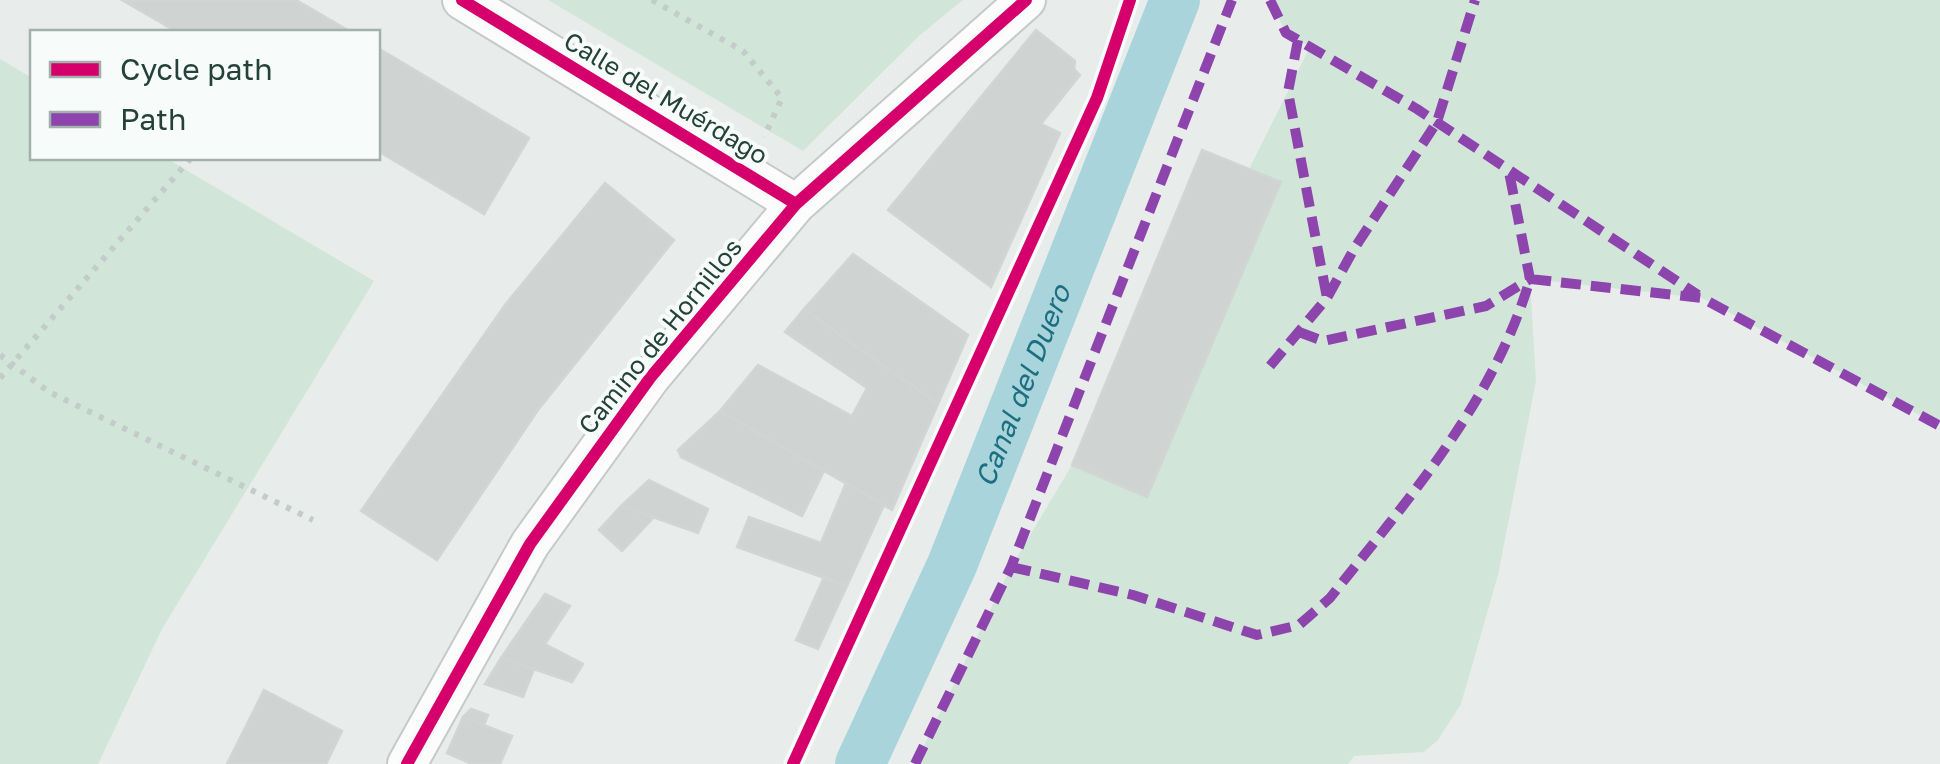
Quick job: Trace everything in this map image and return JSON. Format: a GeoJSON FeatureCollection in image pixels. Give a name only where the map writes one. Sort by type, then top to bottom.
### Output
{"type":"FeatureCollection","features":[{"type":"Feature","properties":{"kind":"street","name":"Calle del Muérdago"},"geometry":{"type":"LineString","coordinates":[[462,0],[796,204]]}},
{"type":"Feature","properties":{"kind":"street","name":"Camino de Hornillos"},"geometry":{"type":"LineString","coordinates":[[407,764],[530,544],[650,378],[796,204],[1026,0]]}},
{"type":"Feature","properties":{"kind":"path"},"geometry":{"type":"LineString","coordinates":[[652,0],[743,51],[782,98],[747,174]]}},
{"type":"Feature","properties":{"kind":"path"},"geometry":{"type":"LineString","coordinates":[[0,378],[190,160]]}},
{"type":"Feature","properties":{"kind":"path"},"geometry":{"type":"LineString","coordinates":[[0,355],[49,392],[313,520]]}},
{"type":"Feature","properties":{"kind":"green space"},"geometry":{"type":"Polygon","coordinates":[[[548,0],[963,0],[920,35],[803,151],[548,0]]]}},
{"type":"Feature","properties":{"kind":"green space"},"geometry":{"type":"Polygon","coordinates":[[[1270,0],[1940,0],[1940,426],[1702,298],[1530,279],[1536,381],[1498,575],[1461,704],[1438,740],[1424,752],[1354,756],[1348,764],[915,764],[1011,567],[1072,465],[1148,496],[1281,183],[1249,169],[1310,47],[1286,33],[1270,0]]]}},
{"type":"Feature","properties":{"kind":"green space"},"geometry":{"type":"Polygon","coordinates":[[[0,59],[30,77],[30,160],[169,160],[374,281],[162,629],[98,764],[0,764],[0,59]]]}},
{"type":"Feature","properties":{"kind":"building"},"geometry":{"type":"Polygon","coordinates":[[[122,0],[296,0],[348,30],[174,30],[122,0]]]}},
{"type":"Feature","properties":{"kind":"building"},"geometry":{"type":"Polygon","coordinates":[[[1036,30],[1075,61],[1074,69],[1080,75],[1041,124],[1060,133],[991,287],[888,210],[1036,30]]]}},
{"type":"Feature","properties":{"kind":"building"},"geometry":{"type":"Polygon","coordinates":[[[380,49],[529,138],[484,214],[380,152],[380,49]]]}},
{"type":"Feature","properties":{"kind":"building"},"geometry":{"type":"Polygon","coordinates":[[[1202,150],[1281,182],[1147,497],[1072,465],[1202,150]]]}},
{"type":"Feature","properties":{"kind":"building"},"geometry":{"type":"Polygon","coordinates":[[[605,183],[674,240],[538,410],[437,560],[361,511],[505,305],[605,183]]]}},
{"type":"Feature","properties":{"kind":"building"},"geometry":{"type":"Polygon","coordinates":[[[853,254],[968,335],[938,404],[804,309],[853,254]]]}},
{"type":"Feature","properties":{"kind":"building"},"geometry":{"type":"Polygon","coordinates":[[[804,309],[938,404],[892,510],[720,411],[758,365],[852,416],[867,388],[785,332],[804,309]]]}},
{"type":"Feature","properties":{"kind":"building"},"geometry":{"type":"Polygon","coordinates":[[[720,411],[824,471],[802,516],[681,457],[678,450],[720,411]]]}},
{"type":"Feature","properties":{"kind":"building"},"geometry":{"type":"Polygon","coordinates":[[[649,480],[708,509],[698,533],[621,506],[649,480]]]}},
{"type":"Feature","properties":{"kind":"building"},"geometry":{"type":"Polygon","coordinates":[[[846,483],[884,505],[847,586],[737,547],[749,517],[821,543],[846,483]]]}},
{"type":"Feature","properties":{"kind":"building"},"geometry":{"type":"Polygon","coordinates":[[[621,506],[654,517],[622,551],[599,530],[621,506]]]}},
{"type":"Feature","properties":{"kind":"building"},"geometry":{"type":"Polygon","coordinates":[[[824,577],[847,586],[818,649],[796,640],[824,577]]]}},
{"type":"Feature","properties":{"kind":"building"},"geometry":{"type":"Polygon","coordinates":[[[545,594],[570,606],[545,644],[583,664],[572,682],[501,658],[545,594]]]}},
{"type":"Feature","properties":{"kind":"building"},"geometry":{"type":"Polygon","coordinates":[[[501,658],[534,669],[523,697],[485,684],[501,658]]]}},
{"type":"Feature","properties":{"kind":"building"},"geometry":{"type":"Polygon","coordinates":[[[264,690],[342,731],[326,764],[227,764],[264,690]]]}},
{"type":"Feature","properties":{"kind":"building"},"geometry":{"type":"Polygon","coordinates":[[[471,709],[488,715],[484,725],[463,717],[471,709]]]}},
{"type":"Feature","properties":{"kind":"building"},"geometry":{"type":"Polygon","coordinates":[[[463,717],[512,736],[500,764],[472,764],[447,753],[463,717]]]}},
{"type":"Feature","properties":{"kind":"waterway","name":"Canal del Duero"},"geometry":{"type":"LineString","coordinates":[[860,764],[952,565],[1175,0]]}},
{"type":"Feature","properties":{"kind":"marked path"},"geometry":{"type":"LineString","coordinates":[[915,764],[1011,567],[1232,0]]}},
{"type":"Feature","properties":{"kind":"marked path"},"geometry":{"type":"LineString","coordinates":[[1270,0],[1286,33],[1417,109],[1698,295]]}},
{"type":"Feature","properties":{"kind":"marked path"},"geometry":{"type":"LineString","coordinates":[[1270,366],[1327,298],[1354,249],[1437,122],[1475,0]]}},
{"type":"Feature","properties":{"kind":"marked path"},"geometry":{"type":"LineString","coordinates":[[1298,40],[1288,92],[1327,298]]}},
{"type":"Feature","properties":{"kind":"marked path"},"geometry":{"type":"LineString","coordinates":[[1299,332],[1323,341],[1486,306],[1530,279],[1509,172]]}},
{"type":"Feature","properties":{"kind":"marked path"},"geometry":{"type":"LineString","coordinates":[[1011,567],[1133,595],[1257,635],[1299,625],[1330,598],[1446,448],[1495,367],[1530,279],[1702,298],[1940,426]]}},
{"type":"Feature","properties":{"kind":"cycle path"},"geometry":{"type":"LineString","coordinates":[[462,0],[796,204]]}},
{"type":"Feature","properties":{"kind":"cycle path"},"geometry":{"type":"LineString","coordinates":[[407,764],[530,544],[650,378],[796,204],[1026,0]]}},
{"type":"Feature","properties":{"kind":"cycle path"},"geometry":{"type":"LineString","coordinates":[[793,764],[1097,98],[1130,0]]}}]}
